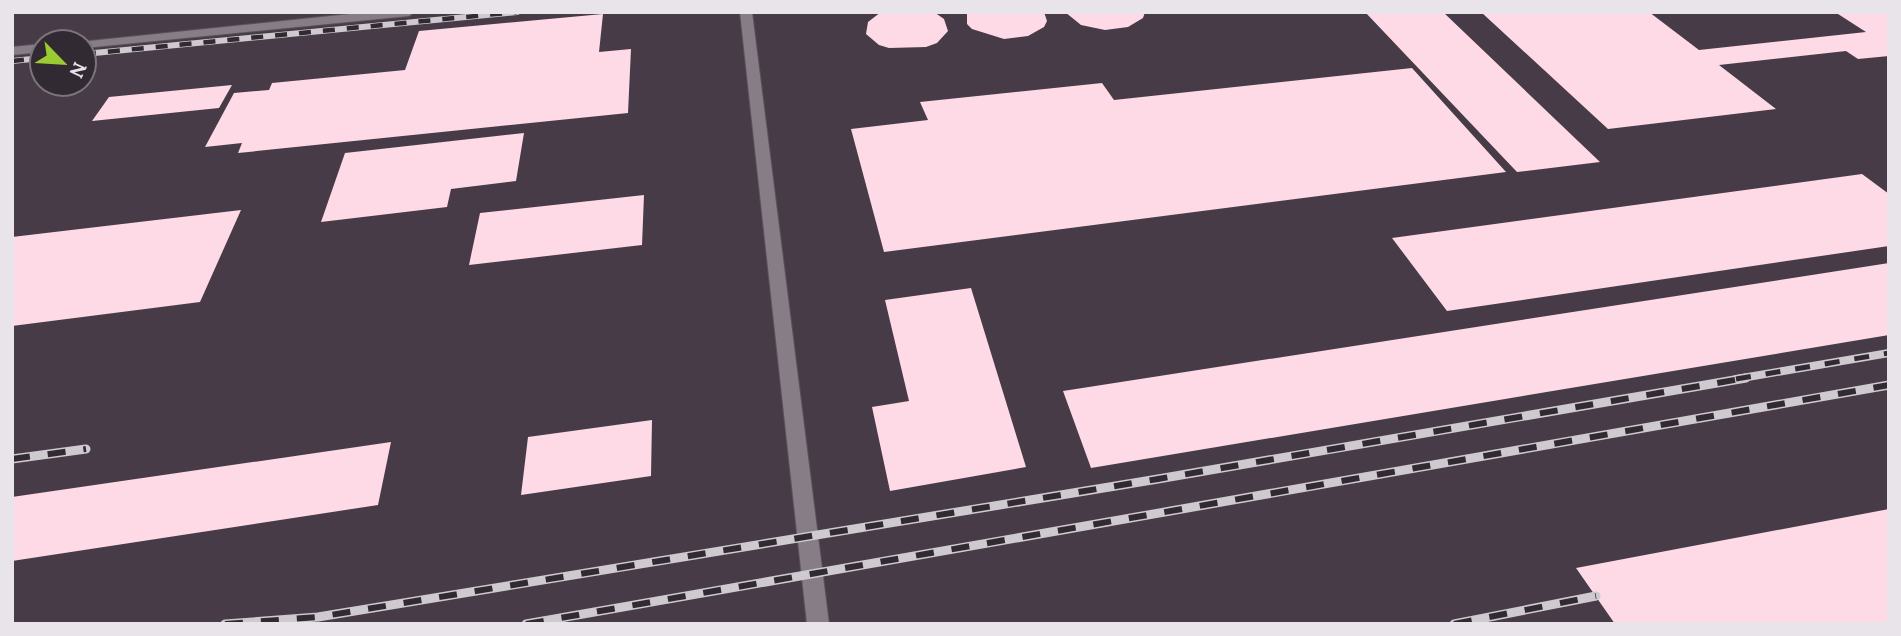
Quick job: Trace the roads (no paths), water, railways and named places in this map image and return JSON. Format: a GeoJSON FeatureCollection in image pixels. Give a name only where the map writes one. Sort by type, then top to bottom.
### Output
{"type":"FeatureCollection","features":[{"type":"Feature","properties":{"kind":"street"},"geometry":{"type":"LineString","coordinates":[[98,43],[409,12]]}},
{"type":"Feature","properties":{"kind":"street"},"geometry":{"type":"LineString","coordinates":[[746,12],[818,624]]}},
{"type":"Feature","properties":{"kind":"railway"},"geometry":{"type":"LineString","coordinates":[[98,53],[517,12]]}},
{"type":"Feature","properties":{"kind":"railway"},"geometry":{"type":"LineString","coordinates":[[12,61],[28,59]]}},
{"type":"Feature","properties":{"kind":"railway"},"geometry":{"type":"LineString","coordinates":[[1736,379],[1889,353]]}},
{"type":"Feature","properties":{"kind":"railway"},"geometry":{"type":"LineString","coordinates":[[225,624],[318,617],[1158,479],[1746,378]]}},
{"type":"Feature","properties":{"kind":"railway"},"geometry":{"type":"LineString","coordinates":[[526,624],[1889,385]]}},
{"type":"Feature","properties":{"kind":"railway"},"geometry":{"type":"LineString","coordinates":[[12,459],[86,449]]}},
{"type":"Feature","properties":{"kind":"railway"},"geometry":{"type":"LineString","coordinates":[[1454,624],[1596,596]]}}]}
